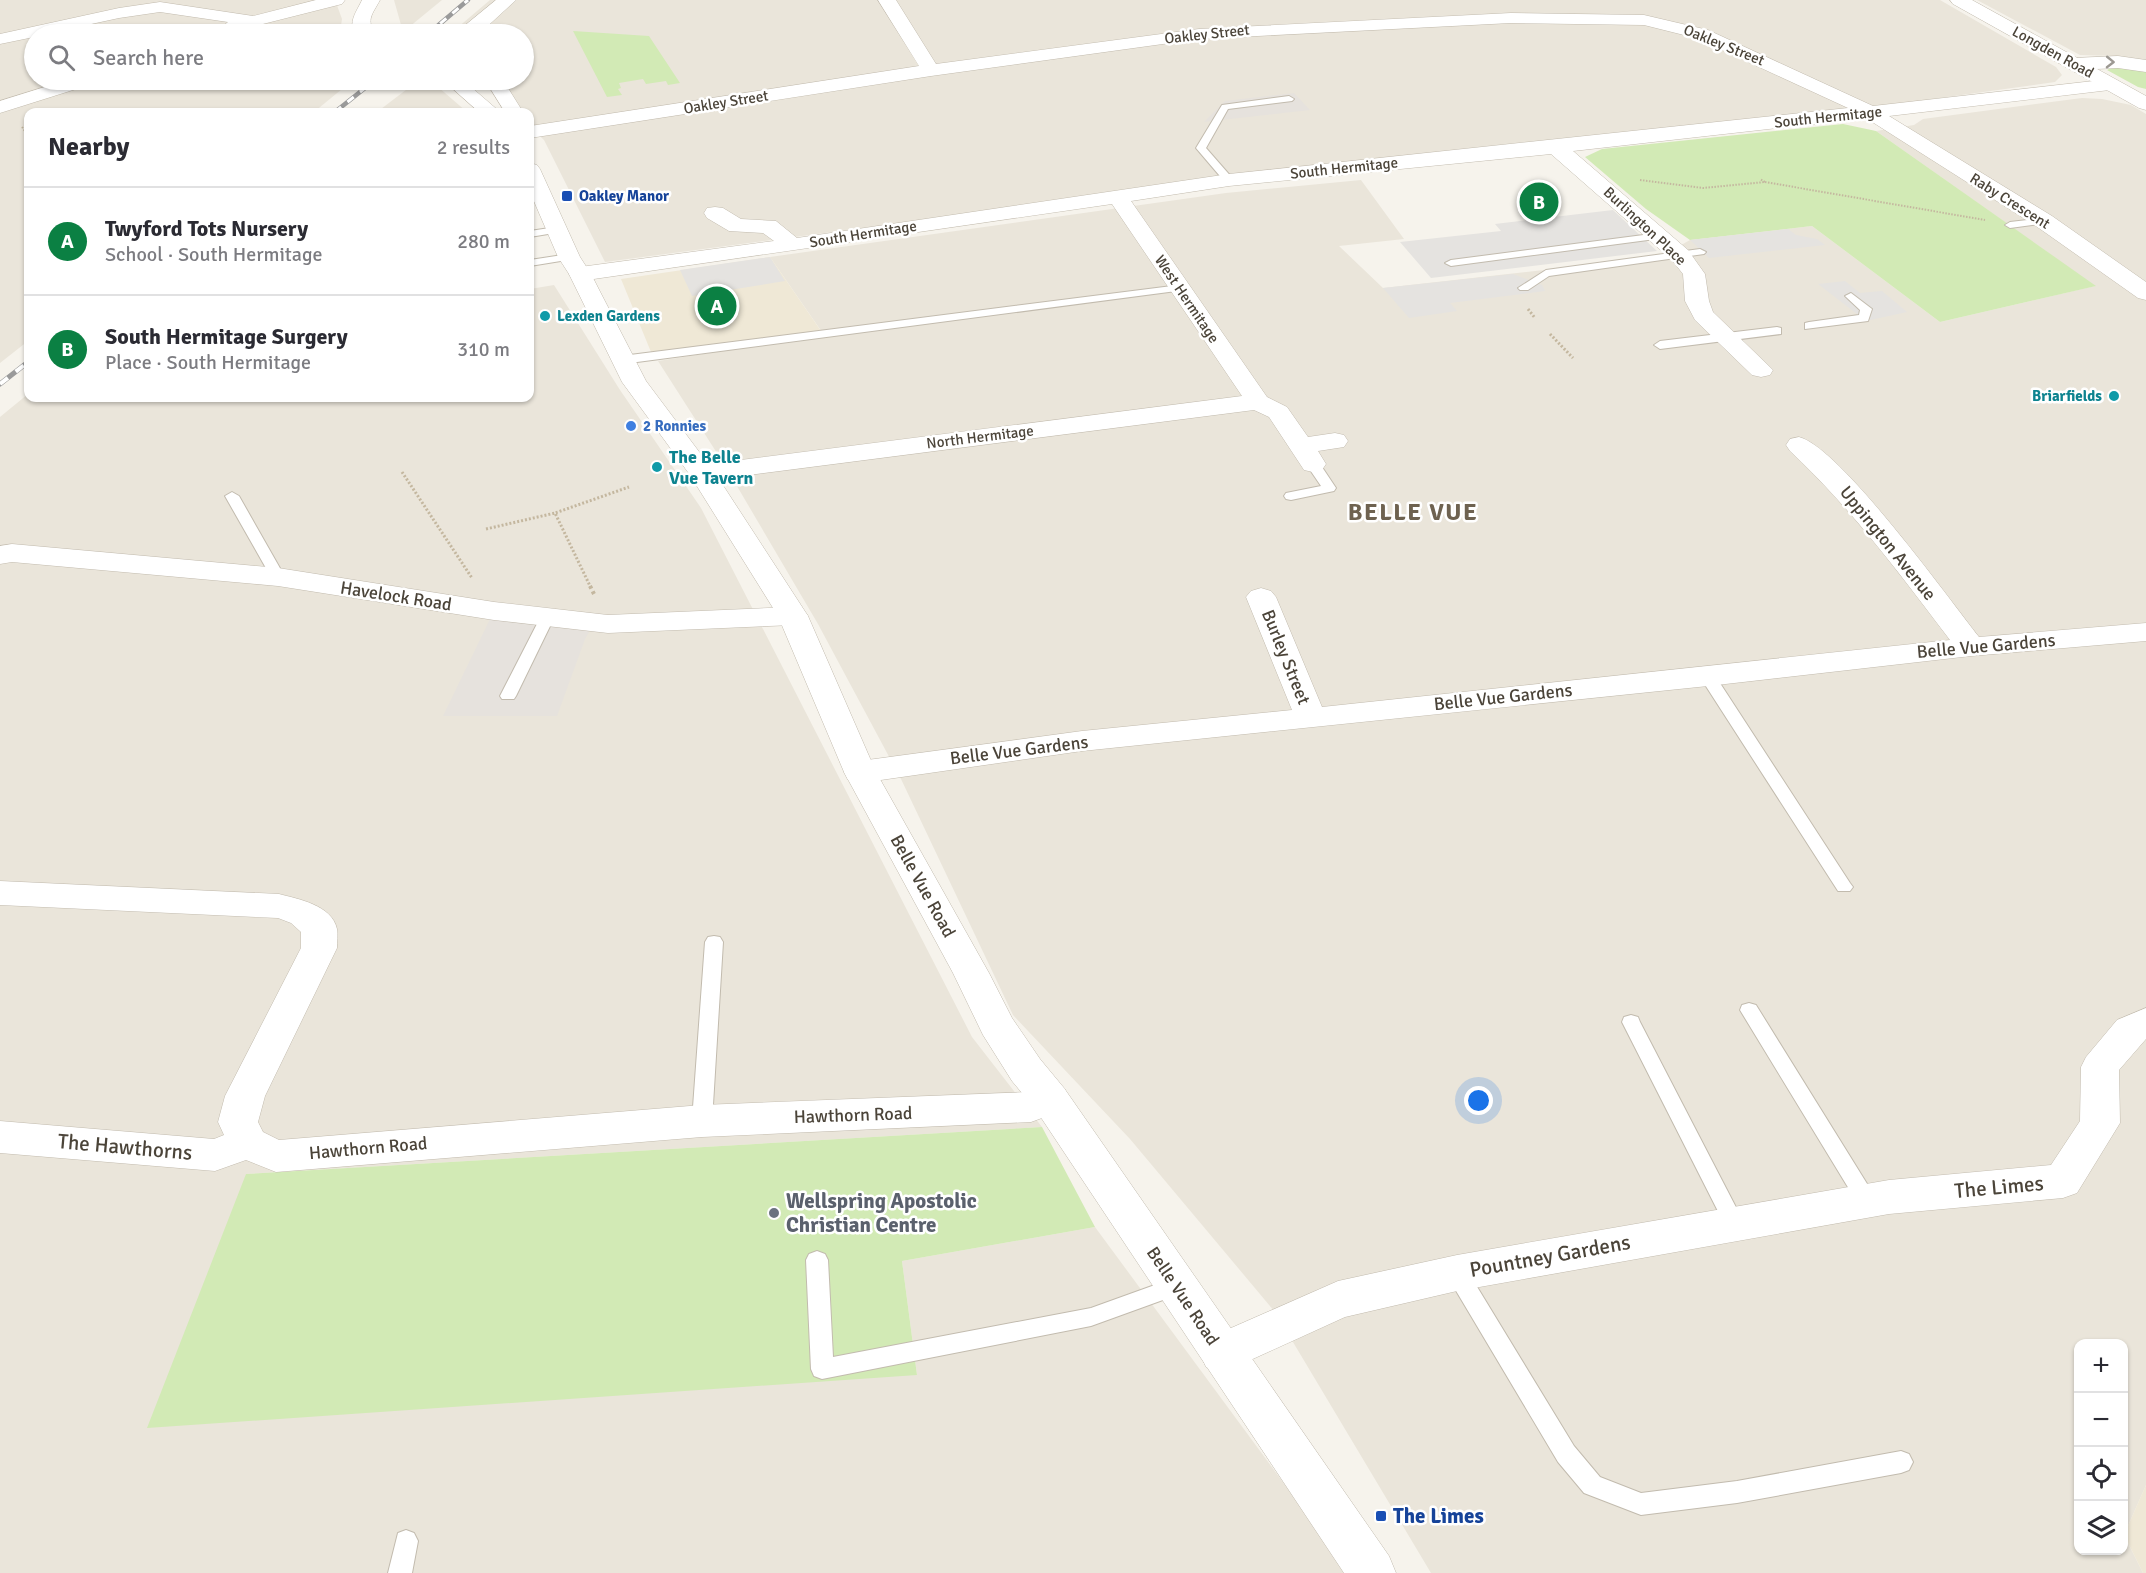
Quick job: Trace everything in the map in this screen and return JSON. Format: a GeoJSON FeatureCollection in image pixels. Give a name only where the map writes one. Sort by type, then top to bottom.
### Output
{"type":"FeatureCollection","features":[{"type":"Feature","properties":{"kind":"street"},"geometry":{"type":"LineString","coordinates":[[241,24],[336,0]]}},
{"type":"Feature","properties":{"kind":"street"},"geometry":{"type":"LineString","coordinates":[[361,24],[370,0]]}},
{"type":"Feature","properties":{"kind":"street"},"geometry":{"type":"LineString","coordinates":[[478,24],[507,0]]}},
{"type":"Feature","properties":{"kind":"street"},"geometry":{"type":"LineString","coordinates":[[887,0],[931,70]]}},
{"type":"Feature","properties":{"kind":"street"},"geometry":{"type":"LineString","coordinates":[[1495,0],[1511,18]]}},
{"type":"Feature","properties":{"kind":"street","name":"Longden Road"},"geometry":{"type":"LineString","coordinates":[[1959,0],[2142,100]]}},
{"type":"Feature","properties":{"kind":"street"},"geometry":{"type":"LineString","coordinates":[[69,24],[160,7],[251,21]]}},
{"type":"Feature","properties":{"kind":"street","name":"Oakley Street"},"geometry":{"type":"LineString","coordinates":[[534,131],[931,70],[1198,34],[1313,26],[1511,18],[1623,19],[1684,28],[1762,60],[1871,113]]}},
{"type":"Feature","properties":{"kind":"street"},"geometry":{"type":"LineString","coordinates":[[0,39],[24,34]]}},
{"type":"Feature","properties":{"kind":"street"},"geometry":{"type":"LineString","coordinates":[[2074,64],[2118,62],[2146,66]]}},
{"type":"Feature","properties":{"kind":"street","name":"South Hermitage"},"geometry":{"type":"LineString","coordinates":[[559,249],[793,245],[1229,180],[1556,147],[2111,85]]}},
{"type":"Feature","properties":{"kind":"street"},"geometry":{"type":"LineString","coordinates":[[0,107],[54,90]]}},
{"type":"Feature","properties":{"kind":"street"},"geometry":{"type":"LineString","coordinates":[[464,90],[485,108]]}},
{"type":"Feature","properties":{"kind":"street"},"geometry":{"type":"LineString","coordinates":[[500,90],[512,108]]}},
{"type":"Feature","properties":{"kind":"street","name":"Raby Crescent"},"geometry":{"type":"LineString","coordinates":[[1871,113],[2044,221],[2146,293]]}},
{"type":"Feature","properties":{"kind":"street","name":"Burlington Place"},"geometry":{"type":"LineString","coordinates":[[1556,147],[1659,236],[1690,254],[1697,301],[1703,315],[1761,370]]}},
{"type":"Feature","properties":{"kind":"street","name":"Belle Vue Road"},"geometry":{"type":"LineString","coordinates":[[534,180],[559,249],[634,382],[702,472],[793,616],[860,772],[971,973],[996,1025],[1026,1070],[1050,1099],[1372,1573]]}},
{"type":"Feature","properties":{"kind":"street","name":"West Hermitage"},"geometry":{"type":"LineString","coordinates":[[1117,196],[1258,402]]}},
{"type":"Feature","properties":{"kind":"street"},"geometry":{"type":"LineString","coordinates":[[715,213],[737,226],[768,226],[793,245]]}},
{"type":"Feature","properties":{"kind":"street"},"geometry":{"type":"LineString","coordinates":[[1258,402],[1278,412],[1306,455],[1335,441]]}},
{"type":"Feature","properties":{"kind":"street","name":"North Hermitage"},"geometry":{"type":"LineString","coordinates":[[702,472],[1258,402]]}},
{"type":"Feature","properties":{"kind":"street","name":"Uppington Avenue"},"geometry":{"type":"LineString","coordinates":[[1799,445],[1837,480],[1866,512],[1971,646]]}},
{"type":"Feature","properties":{"kind":"street","name":"Havelock Road"},"geometry":{"type":"LineString","coordinates":[[0,555],[12,553],[278,577],[494,612],[608,624],[793,616]]}},
{"type":"Feature","properties":{"kind":"street","name":"Burley Street"},"geometry":{"type":"LineString","coordinates":[[1261,597],[1311,717]]}},
{"type":"Feature","properties":{"kind":"street","name":"Belle Vue Gardens"},"geometry":{"type":"LineString","coordinates":[[860,772],[1082,741],[1708,677],[1971,646],[2146,632]]}},
{"type":"Feature","properties":{"kind":"street"},"geometry":{"type":"LineString","coordinates":[[0,893],[279,906],[304,914],[319,928],[319,948],[245,1096],[238,1122],[248,1143]]}},
{"type":"Feature","properties":{"kind":"street","name":"The Limes"},"geometry":{"type":"LineString","coordinates":[[1878,1199],[2063,1180],[2100,1123],[2100,1067],[2130,1030],[2146,1022]]}},
{"type":"Feature","properties":{"kind":"street","name":"Hawthorn Road"},"geometry":{"type":"LineString","coordinates":[[248,1143],[276,1156],[702,1121],[1031,1107],[1050,1099]]}},
{"type":"Feature","properties":{"kind":"street","name":"The Hawthorns"},"geometry":{"type":"LineString","coordinates":[[0,1137],[215,1155],[248,1143]]}},
{"type":"Feature","properties":{"kind":"street","name":"Pountney Gardens"},"geometry":{"type":"LineString","coordinates":[[1222,1353],[1338,1300],[1457,1273],[1878,1199]]}},
{"type":"Feature","properties":{"kind":"lane"},"geometry":{"type":"LineString","coordinates":[[1229,180],[1201,148],[1224,107],[1289,99]]}},
{"type":"Feature","properties":{"kind":"lane"},"geometry":{"type":"LineString","coordinates":[[2010,225],[2044,221]]}},
{"type":"Feature","properties":{"kind":"lane"},"geometry":{"type":"LineString","coordinates":[[1451,263],[1659,236]]}},
{"type":"Feature","properties":{"kind":"lane"},"geometry":{"type":"LineString","coordinates":[[534,261],[559,249]]}},
{"type":"Feature","properties":{"kind":"lane"},"geometry":{"type":"LineString","coordinates":[[1524,288],[1546,273],[1690,254]]}},
{"type":"Feature","properties":{"kind":"lane"},"geometry":{"type":"LineString","coordinates":[[622,360],[1180,288]]}},
{"type":"Feature","properties":{"kind":"lane"},"geometry":{"type":"LineString","coordinates":[[1809,326],[1864,318],[1866,309],[1851,296]]}},
{"type":"Feature","properties":{"kind":"lane"},"geometry":{"type":"LineString","coordinates":[[1660,345],[1777,331]]}},
{"type":"Feature","properties":{"kind":"lane"},"geometry":{"type":"LineString","coordinates":[[1292,496],[1329,488],[1306,455]]}},
{"type":"Feature","properties":{"kind":"lane"},"geometry":{"type":"LineString","coordinates":[[232,496],[278,577]]}},
{"type":"Feature","properties":{"kind":"lane"},"geometry":{"type":"LineString","coordinates":[[508,696],[547,618]]}},
{"type":"Feature","properties":{"kind":"lane"},"geometry":{"type":"LineString","coordinates":[[1708,677],[1844,887]]}},
{"type":"Feature","properties":{"kind":"lane"},"geometry":{"type":"LineString","coordinates":[[702,1121],[714,942]]}},
{"type":"Feature","properties":{"kind":"lane"},"geometry":{"type":"LineString","coordinates":[[1749,1010],[1878,1199]]}},
{"type":"Feature","properties":{"kind":"lane"},"geometry":{"type":"LineString","coordinates":[[1631,1022],[1734,1223]]}},
{"type":"Feature","properties":{"kind":"lane"},"geometry":{"type":"LineString","coordinates":[[817,1260],[822,1369],[1091,1317],[1177,1286]]}},
{"type":"Feature","properties":{"kind":"lane"},"geometry":{"type":"LineString","coordinates":[[1457,1273],[1566,1454],[1592,1485],[1641,1504],[1737,1492],[1901,1462]]}},
{"type":"Feature","properties":{"kind":"lane"},"geometry":{"type":"LineString","coordinates":[[400,1573],[406,1541]]}},
{"type":"Feature","properties":{"kind":"path"},"geometry":{"type":"LineString","coordinates":[[1597,182],[1626,178],[1703,188],[1765,182],[2010,225]]}},
{"type":"Feature","properties":{"kind":"path"},"geometry":{"type":"LineString","coordinates":[[1760,179],[1765,182]]}},
{"type":"Feature","properties":{"kind":"path"},"geometry":{"type":"LineString","coordinates":[[1550,334],[1573,358]]}},
{"type":"Feature","properties":{"kind":"path"},"geometry":{"type":"LineString","coordinates":[[402,472],[494,612]]}},
{"type":"Feature","properties":{"kind":"path"},"geometry":{"type":"LineString","coordinates":[[486,529],[555,513],[629,487]]}},
{"type":"Feature","properties":{"kind":"path"},"geometry":{"type":"LineString","coordinates":[[555,513],[608,624]]}},
{"type":"Feature","properties":{"kind":"shaded area"},"geometry":{"type":"Polygon","coordinates":[[[0,0],[335,0],[342,19],[341,24],[24,24],[24,90],[341,90],[319,108],[24,108],[24,344],[0,363],[0,0]]]}},
{"type":"Feature","properties":{"kind":"shaded area"},"geometry":{"type":"Polygon","coordinates":[[[394,0],[442,0],[413,24],[401,24],[394,0]]]}},
{"type":"Feature","properties":{"kind":"shaded area"},"geometry":{"type":"Polygon","coordinates":[[[490,0],[1940,0],[2056,67],[2062,75],[2055,82],[1831,113],[901,223],[605,262],[544,140],[534,131],[534,108],[511,108],[495,90],[534,90],[534,24],[462,24],[490,0]]]}},
{"type":"Feature","properties":{"kind":"shaded area"},"geometry":{"type":"Polygon","coordinates":[[[1977,0],[2146,0],[2146,61],[2116,56],[2080,55],[1977,0]]]}},
{"type":"Feature","properties":{"kind":"shaded area"},"geometry":{"type":"Polygon","coordinates":[[[406,90],[442,90],[462,108],[382,108],[406,90]]]}},
{"type":"Feature","properties":{"kind":"shaded area"},"geometry":{"type":"Polygon","coordinates":[[[1294,93],[1310,110],[1204,122],[1225,101],[1294,93]]]}},
{"type":"Feature","properties":{"kind":"shaded area"},"geometry":{"type":"Polygon","coordinates":[[[2082,98],[2102,99],[2131,105],[2146,114],[2146,1485],[2128,1526],[2128,1339],[2074,1339],[2074,1555],[2128,1555],[2128,1543],[2143,1573],[1431,1573],[1275,1312],[1130,1139],[1013,1015],[901,779],[818,624],[724,464],[658,361],[824,335],[770,257],[1226,193],[1361,180],[1404,239],[1339,246],[1383,288],[1660,257],[1690,240],[1812,226],[1940,322],[2095,286],[1876,131],[1914,125],[1923,119],[2082,98]]]}},
{"type":"Feature","properties":{"kind":"shaded area"},"geometry":{"type":"Polygon","coordinates":[[[1613,210],[1657,251],[1431,278],[1400,242],[1501,231],[1495,224],[1613,210]]]}},
{"type":"Feature","properties":{"kind":"shaded area"},"geometry":{"type":"Polygon","coordinates":[[[1788,229],[1796,235],[1817,239],[1825,245],[1709,258],[1690,240],[1788,229]]]}},
{"type":"Feature","properties":{"kind":"shaded area"},"geometry":{"type":"Polygon","coordinates":[[[770,257],[821,331],[651,352],[621,279],[770,257]]]}},
{"type":"Feature","properties":{"kind":"shaded area"},"geometry":{"type":"Polygon","coordinates":[[[770,257],[785,281],[692,296],[680,270],[770,257]]]}},
{"type":"Feature","properties":{"kind":"shaded area"},"geometry":{"type":"Polygon","coordinates":[[[1513,274],[1542,285],[1545,291],[1450,303],[1457,311],[1409,318],[1383,288],[1513,274]]]}},
{"type":"Feature","properties":{"kind":"shaded area"},"geometry":{"type":"Polygon","coordinates":[[[1845,281],[1860,293],[1882,291],[1907,312],[1866,321],[1818,284],[1845,281]]]}},
{"type":"Feature","properties":{"kind":"shaded area"},"geometry":{"type":"Polygon","coordinates":[[[554,285],[620,390],[701,508],[972,1037],[1042,1127],[246,1174],[917,1375],[902,1261],[1095,1227],[1299,1504],[1344,1573],[0,1573],[0,417],[24,397],[24,402],[534,402],[534,288],[554,285]]]}},
{"type":"Feature","properties":{"kind":"shaded area"},"geometry":{"type":"Polygon","coordinates":[[[490,619],[591,629],[585,639],[557,716],[443,716],[490,619]]]}},
{"type":"Feature","properties":{"kind":"shaded area"},"geometry":{"type":"Polygon","coordinates":[[[2146,1485],[2146,1573],[2143,1573],[2128,1543],[2128,1526],[2146,1485]]]}},
{"type":"Feature","properties":{"kind":"green space"},"geometry":{"type":"Polygon","coordinates":[[[573,31],[649,36],[680,83],[668,85],[666,81],[646,84],[643,79],[619,83],[621,88],[618,89],[622,95],[607,97],[573,31]]]}},
{"type":"Feature","properties":{"kind":"green space"},"geometry":{"type":"Polygon","coordinates":[[[2113,67],[2146,72],[2146,89],[2107,70],[2113,67]]]}},
{"type":"Feature","properties":{"kind":"green space"},"geometry":{"type":"Polygon","coordinates":[[[1843,124],[1876,131],[2096,286],[1940,322],[1812,226],[1690,240],[1646,209],[1585,157],[1602,149],[1843,124]]]}},
{"type":"Feature","properties":{"kind":"green space"},"geometry":{"type":"Polygon","coordinates":[[[1042,1127],[1095,1227],[902,1261],[917,1375],[147,1428],[246,1174],[1042,1127]]]}},
{"type":"Feature","properties":{"kind":"railway"},"geometry":{"type":"LineString","coordinates":[[440,24],[468,0]]}},
{"type":"Feature","properties":{"kind":"railway"},"geometry":{"type":"LineString","coordinates":[[340,108],[362,90]]}},
{"type":"Feature","properties":{"kind":"railway"},"geometry":{"type":"LineString","coordinates":[[0,384],[24,365]]}},
{"type":"Feature","properties":{"kind":"place","name":"Oakley Manor"},"geometry":{"type":"Point","coordinates":[567,196]}},
{"type":"Feature","properties":{"kind":"place","name":"South Hermitage Surgery"},"geometry":{"type":"Point","coordinates":[1539,202]}},
{"type":"Feature","properties":{"kind":"place","name":"Twyford Tots Nursery"},"geometry":{"type":"Point","coordinates":[717,306]}},
{"type":"Feature","properties":{"kind":"place","name":"Lexden Gardens"},"geometry":{"type":"Point","coordinates":[545,316]}},
{"type":"Feature","properties":{"kind":"place","name":"Briarfields"},"geometry":{"type":"Point","coordinates":[2114,396]}},
{"type":"Feature","properties":{"kind":"place","name":"2 Ronnies"},"geometry":{"type":"Point","coordinates":[631,426]}},
{"type":"Feature","properties":{"kind":"place","name":"The Belle Vue Tavern"},"geometry":{"type":"Point","coordinates":[657,467]}},
{"type":"Feature","properties":{"kind":"place","name":"Wellspring Apostolic Christian Centre"},"geometry":{"type":"Point","coordinates":[774,1213]}},
{"type":"Feature","properties":{"kind":"place","name":"The Limes"},"geometry":{"type":"Point","coordinates":[1381,1516]}},
{"type":"Feature","properties":{"kind":"district","name":"BELLE VUE"},"geometry":{"type":"Point","coordinates":[1413,512]}}]}
